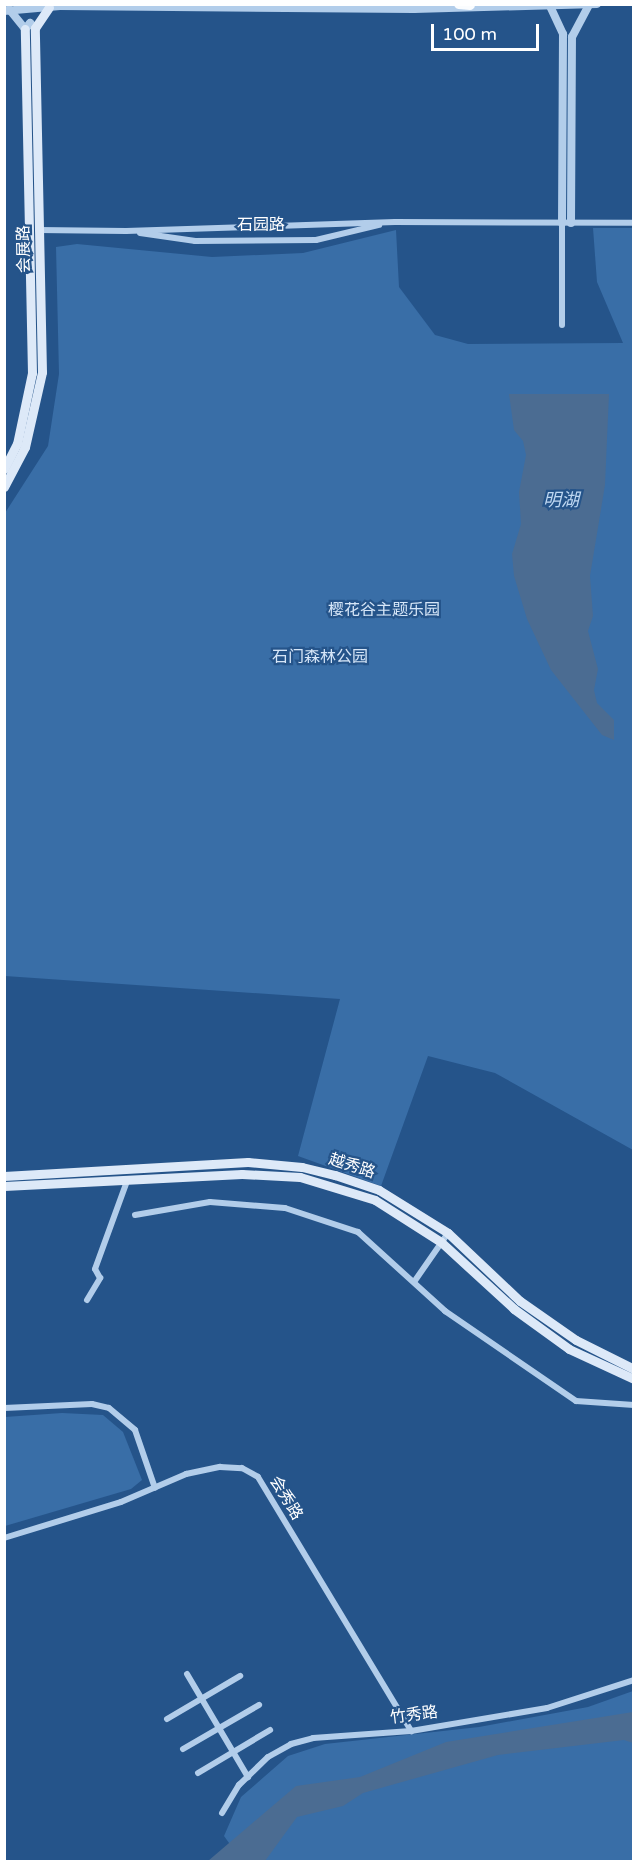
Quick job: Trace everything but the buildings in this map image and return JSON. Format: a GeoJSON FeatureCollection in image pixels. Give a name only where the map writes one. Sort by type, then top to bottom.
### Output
{"type":"FeatureCollection","features":[{"type":"Feature","properties":{"kind":"main road"},"geometry":{"type":"LineString","coordinates":[[30,28],[52,6]]}},
{"type":"Feature","properties":{"kind":"main road","name":"会展路"},"geometry":{"type":"LineString","coordinates":[[4,487],[25,447],[42,372],[30,28]]}},
{"type":"Feature","properties":{"kind":"main road","name":"会展路"},"geometry":{"type":"LineString","coordinates":[[4,469],[17,444],[32,373],[30,28]]}},
{"type":"Feature","properties":{"kind":"main road","name":"越秀路"},"geometry":{"type":"LineString","coordinates":[[4,1176],[248,1162],[302,1167],[379,1190],[448,1233],[520,1300],[576,1340],[633,1369]]}},
{"type":"Feature","properties":{"kind":"main road","name":"越秀路"},"geometry":{"type":"LineString","coordinates":[[4,1186],[242,1174],[300,1177],[375,1200],[441,1242],[514,1309],[569,1349],[633,1379]]}},
{"type":"Feature","properties":{"kind":"street"},"geometry":{"type":"LineString","coordinates":[[7,9],[52,6],[414,9],[465,5],[597,4]]}},
{"type":"Feature","properties":{"kind":"street"},"geometry":{"type":"LineString","coordinates":[[562,325],[572,37],[589,5]]}},
{"type":"Feature","properties":{"kind":"street"},"geometry":{"type":"LineString","coordinates":[[550,6],[563,34],[567,223]]}},
{"type":"Feature","properties":{"kind":"street"},"geometry":{"type":"LineString","coordinates":[[7,9],[30,28]]}},
{"type":"Feature","properties":{"kind":"street","name":"石园路"},"geometry":{"type":"LineString","coordinates":[[126,231],[195,241],[316,240],[394,222]]}},
{"type":"Feature","properties":{"kind":"street","name":"石园路"},"geometry":{"type":"LineString","coordinates":[[38,230],[126,231],[394,222],[633,223]]}},
{"type":"Feature","properties":{"kind":"street"},"geometry":{"type":"LineString","coordinates":[[87,1300],[100,1278],[95,1269],[127,1181]]}},
{"type":"Feature","properties":{"kind":"street"},"geometry":{"type":"LineString","coordinates":[[135,1215],[210,1202],[285,1208],[358,1232],[445,1311],[576,1401],[633,1405]]}},
{"type":"Feature","properties":{"kind":"street"},"geometry":{"type":"LineString","coordinates":[[414,1282],[448,1233]]}},
{"type":"Feature","properties":{"kind":"street"},"geometry":{"type":"LineString","coordinates":[[4,1408],[92,1404],[109,1408],[135,1430],[155,1488]]}},
{"type":"Feature","properties":{"kind":"street","name":"会秀路"},"geometry":{"type":"LineString","coordinates":[[4,1538],[43,1529],[155,1488],[186,1474],[220,1467],[242,1468],[258,1477],[411,1731]]}},
{"type":"Feature","properties":{"kind":"street"},"geometry":{"type":"LineString","coordinates":[[187,1674],[248,1777]]}},
{"type":"Feature","properties":{"kind":"street"},"geometry":{"type":"LineString","coordinates":[[166,1719],[240,1676]]}},
{"type":"Feature","properties":{"kind":"street","name":"竹秀路"},"geometry":{"type":"LineString","coordinates":[[222,1813],[248,1777],[268,1757],[291,1744],[313,1738],[411,1731],[547,1708],[633,1680]]}},
{"type":"Feature","properties":{"kind":"street"},"geometry":{"type":"LineString","coordinates":[[183,1749],[259,1705]]}},
{"type":"Feature","properties":{"kind":"street"},"geometry":{"type":"LineString","coordinates":[[198,1773],[270,1730]]}},
{"type":"Feature","properties":{"kind":"green space","name":"石门森林公园"},"geometry":{"type":"Polygon","coordinates":[[[593,228],[633,228],[633,1150],[495,1073],[428,1056],[381,1186],[298,1156],[340,999],[5,976],[5,513],[48,446],[59,374],[56,247],[77,244],[212,257],[303,253],[396,230],[399,287],[435,335],[468,344],[623,343],[597,282],[593,228]]]}},
{"type":"Feature","properties":{"kind":"green space"},"geometry":{"type":"Polygon","coordinates":[[[62,1413],[103,1415],[123,1432],[142,1480],[131,1489],[5,1526],[5,1417],[62,1413]]]}},
{"type":"Feature","properties":{"kind":"green space"},"geometry":{"type":"Polygon","coordinates":[[[633,1691],[633,1861],[242,1861],[224,1836],[241,1797],[288,1756],[325,1744],[479,1727],[588,1707],[633,1691]]]}},
{"type":"Feature","properties":{"kind":"water","name":"明湖"},"geometry":{"type":"Polygon","coordinates":[[[509,394],[609,394],[605,485],[590,576],[593,616],[588,631],[598,669],[594,690],[597,703],[614,720],[614,740],[602,735],[551,670],[527,619],[514,576],[512,554],[521,524],[519,492],[526,455],[523,441],[514,430],[509,394]]]}},
{"type":"Feature","properties":{"kind":"water"},"geometry":{"type":"Polygon","coordinates":[[[633,1712],[633,1743],[624,1740],[498,1755],[363,1793],[343,1806],[297,1817],[265,1861],[208,1861],[296,1786],[360,1777],[446,1742],[633,1712]]]}},
{"type":"Feature","properties":{"kind":"park label","name":"樱花谷主题乐园"},"geometry":{"type":"Point","coordinates":[384,610]}}]}
